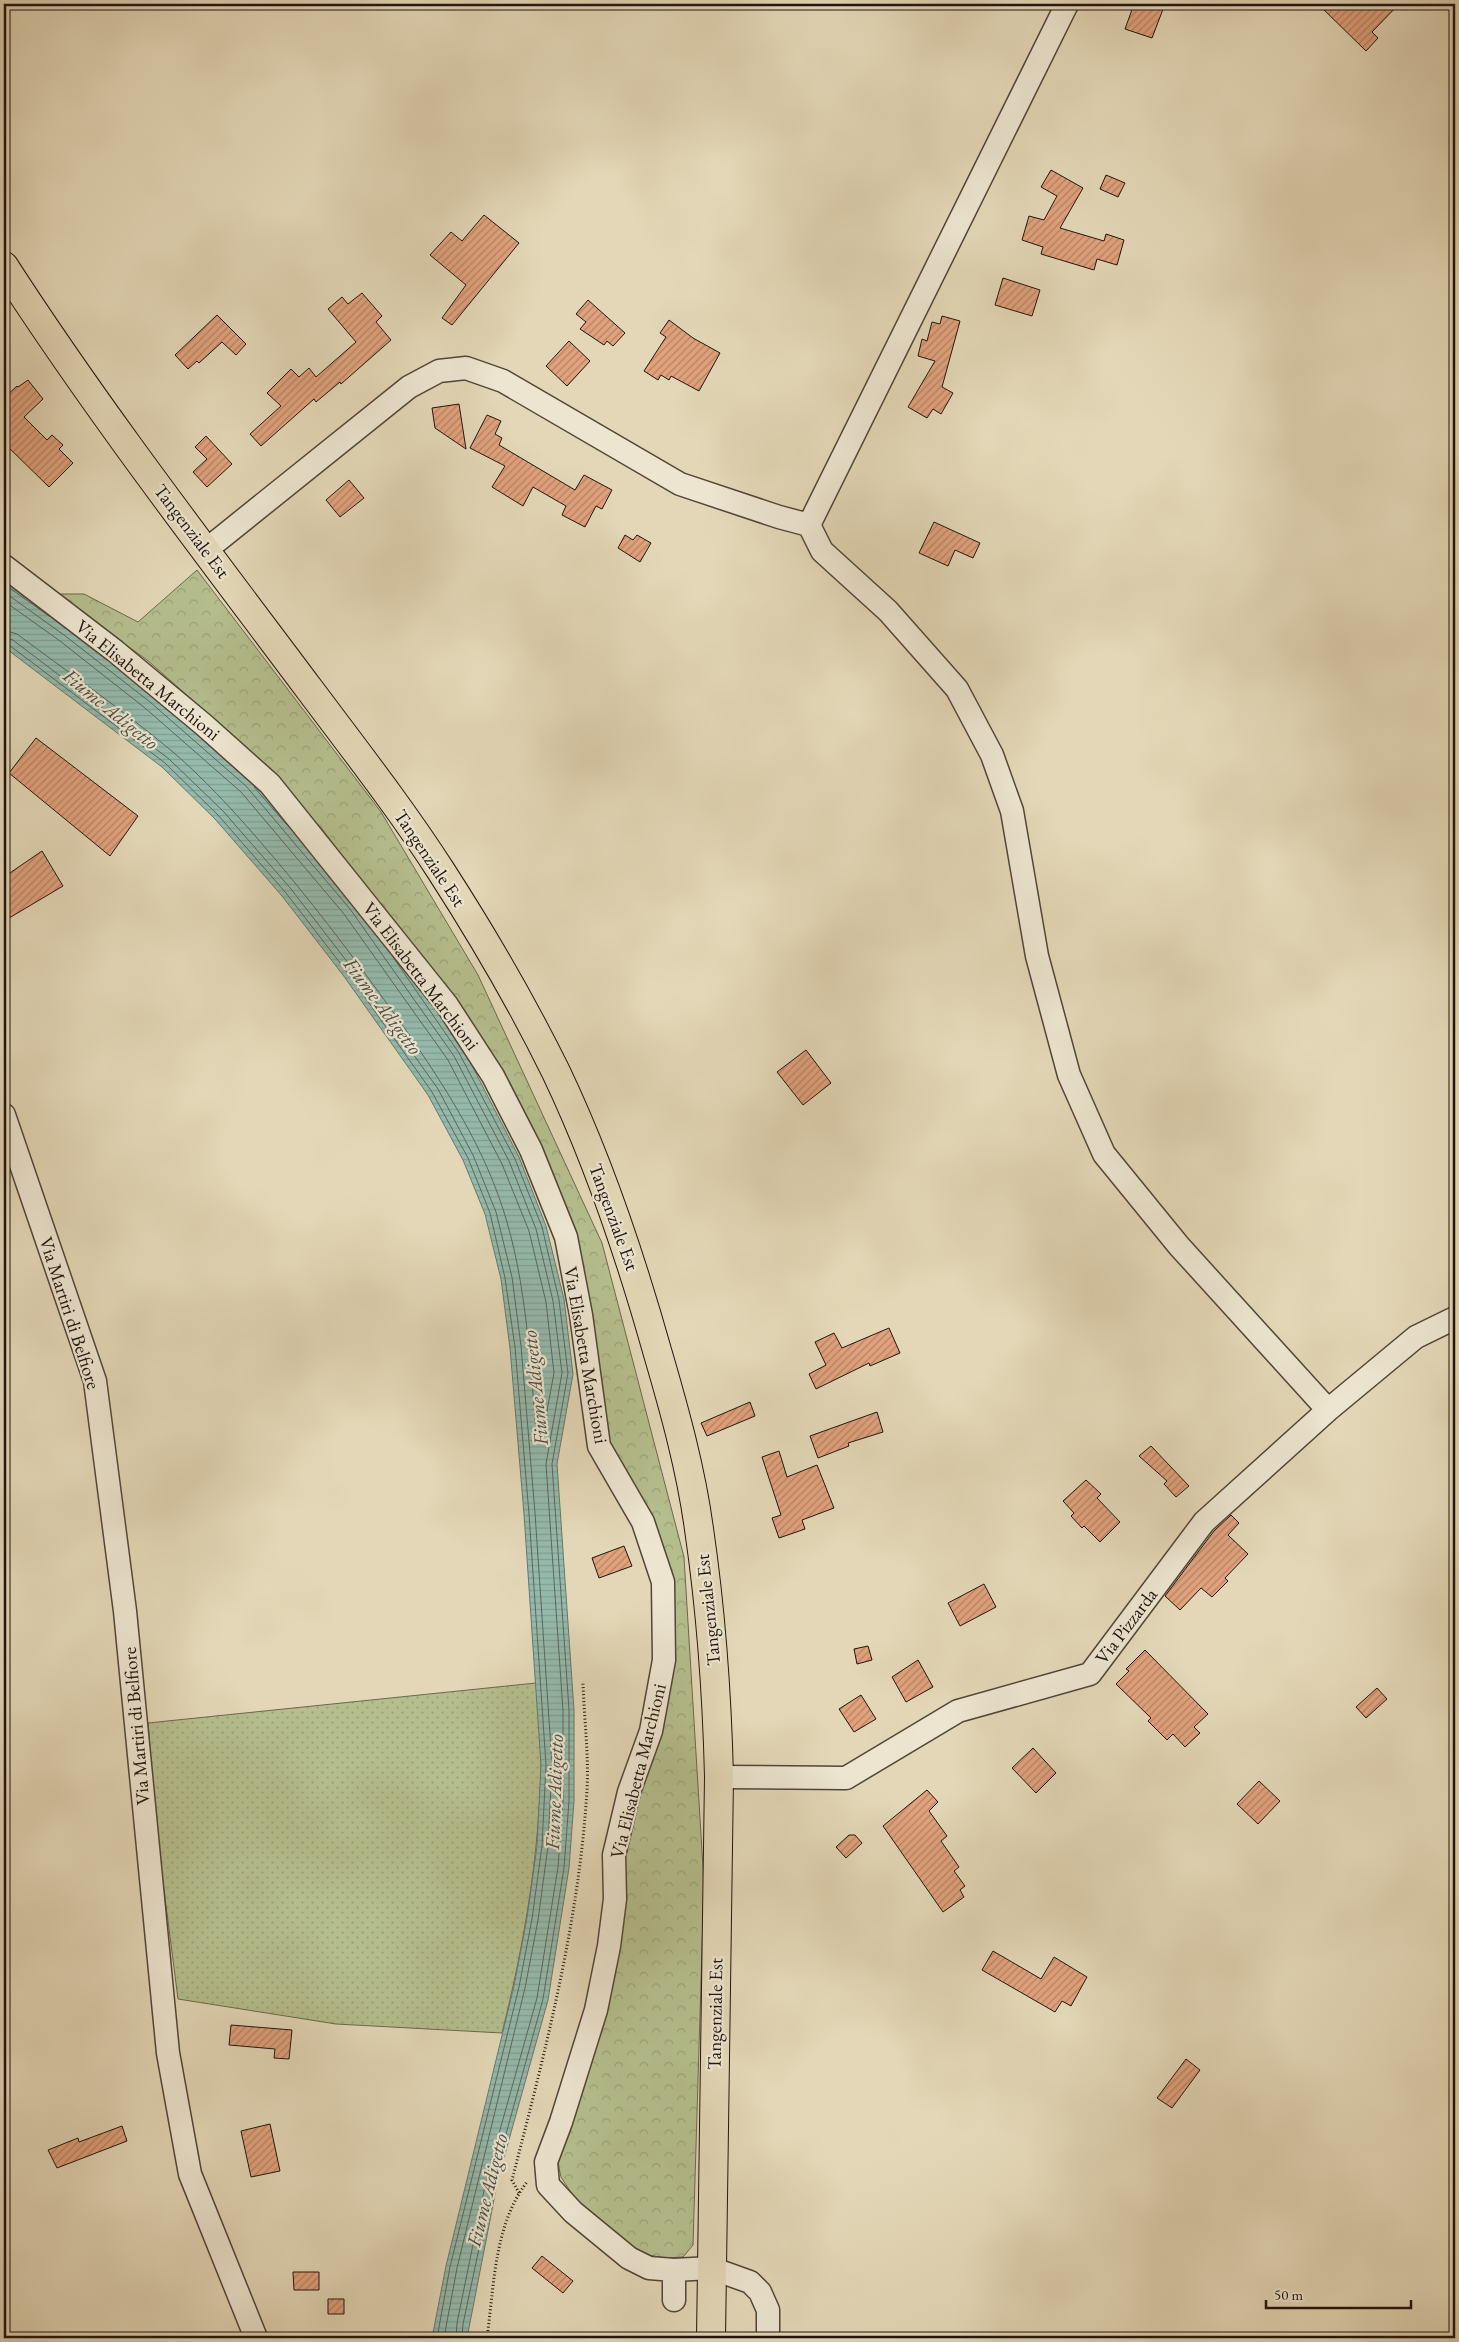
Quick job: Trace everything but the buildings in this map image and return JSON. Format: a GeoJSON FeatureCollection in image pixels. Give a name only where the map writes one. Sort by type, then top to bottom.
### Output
{"type":"FeatureCollection","features":[{"type":"Feature","properties":{"kind":"main road","name":"Tangenziale Est"},"geometry":{"type":"LineString","coordinates":[[4,266],[60,353],[383,787],[439,868],[481,934],[557,1074],[586,1141],[636,1275],[680,1434],[699,1525],[707,1590],[717,1716],[719,1777],[711,2338]]}},
{"type":"Feature","properties":{"kind":"street"},"geometry":{"type":"LineString","coordinates":[[809,525],[1067,4]]}},
{"type":"Feature","properties":{"kind":"street"},"geometry":{"type":"LineString","coordinates":[[206,550],[409,387],[440,372],[466,368],[503,381],[680,484],[809,525],[822,551],[888,611],[957,689],[992,755],[1012,812],[1037,956],[1069,1075],[1104,1154],[1179,1246],[1328,1410]]}},
{"type":"Feature","properties":{"kind":"street","name":"Via Elisabetta Marchioni"},"geometry":{"type":"LineString","coordinates":[[4,566],[115,651],[204,725],[275,791],[447,1005],[494,1076],[531,1150],[566,1237],[580,1315],[599,1446],[643,1522],[663,1582],[664,1660],[651,1732],[629,1792],[614,1855],[615,1899],[609,1946],[596,2010],[561,2122],[546,2162],[548,2184],[573,2212],[629,2258],[649,2268],[674,2270],[711,2268],[750,2282],[760,2292],[768,2310],[768,2338]]}},
{"type":"Feature","properties":{"kind":"street","name":"Via Martiri di Belfiore"},"geometry":{"type":"LineString","coordinates":[[4,1115],[95,1381],[125,1611],[168,2053],[190,2174],[256,2338]]}},
{"type":"Feature","properties":{"kind":"street","name":"Via Pizzarda"},"geometry":{"type":"LineString","coordinates":[[719,1777],[846,1778],[958,1711],[1090,1674],[1204,1522],[1328,1410],[1416,1336],[1455,1318]]}},
{"type":"Feature","properties":{"kind":"street"},"geometry":{"type":"LineString","coordinates":[[674,2270],[674,2300]]}},
{"type":"Feature","properties":{"kind":"path"},"geometry":{"type":"LineString","coordinates":[[518,2193],[512,2180],[560,1984],[577,1884],[587,1788],[583,1684]]}},
{"type":"Feature","properties":{"kind":"path"},"geometry":{"type":"LineString","coordinates":[[487,2338],[497,2259],[508,2213],[518,2193],[546,2162]]}},
{"type":"Feature","properties":{"kind":"green space"},"geometry":{"type":"Polygon","coordinates":[[[197,570],[381,812],[478,975],[602,1243],[684,1557],[704,1884],[693,2245],[683,2257],[665,2258],[637,2253],[581,2208],[561,2177],[555,2150],[618,1855],[668,1585],[605,1444],[574,1239],[448,997],[322,829],[236,738],[147,660],[55,594],[84,594],[138,622],[197,570]]]}},
{"type":"Feature","properties":{"kind":"green space"},"geometry":{"type":"Polygon","coordinates":[[[536,1683],[541,1767],[534,1868],[517,1967],[502,2033],[336,2024],[178,1999],[157,1835],[148,1723],[536,1683]]]}},
{"type":"Feature","properties":{"kind":"water","name":"Fiume Adigetto"},"geometry":{"type":"Polygon","coordinates":[[[4,578],[71,626],[254,779],[415,980],[464,1050],[519,1157],[546,1226],[564,1299],[573,1374],[557,1464],[574,1710],[574,1801],[569,1868],[548,2000],[498,2179],[467,2338],[432,2338],[446,2266],[514,1986],[527,1918],[537,1846],[541,1765],[524,1514],[510,1348],[501,1279],[485,1214],[463,1160],[428,1095],[343,975],[282,896],[215,819],[162,767],[4,647],[4,578]]]}}]}
